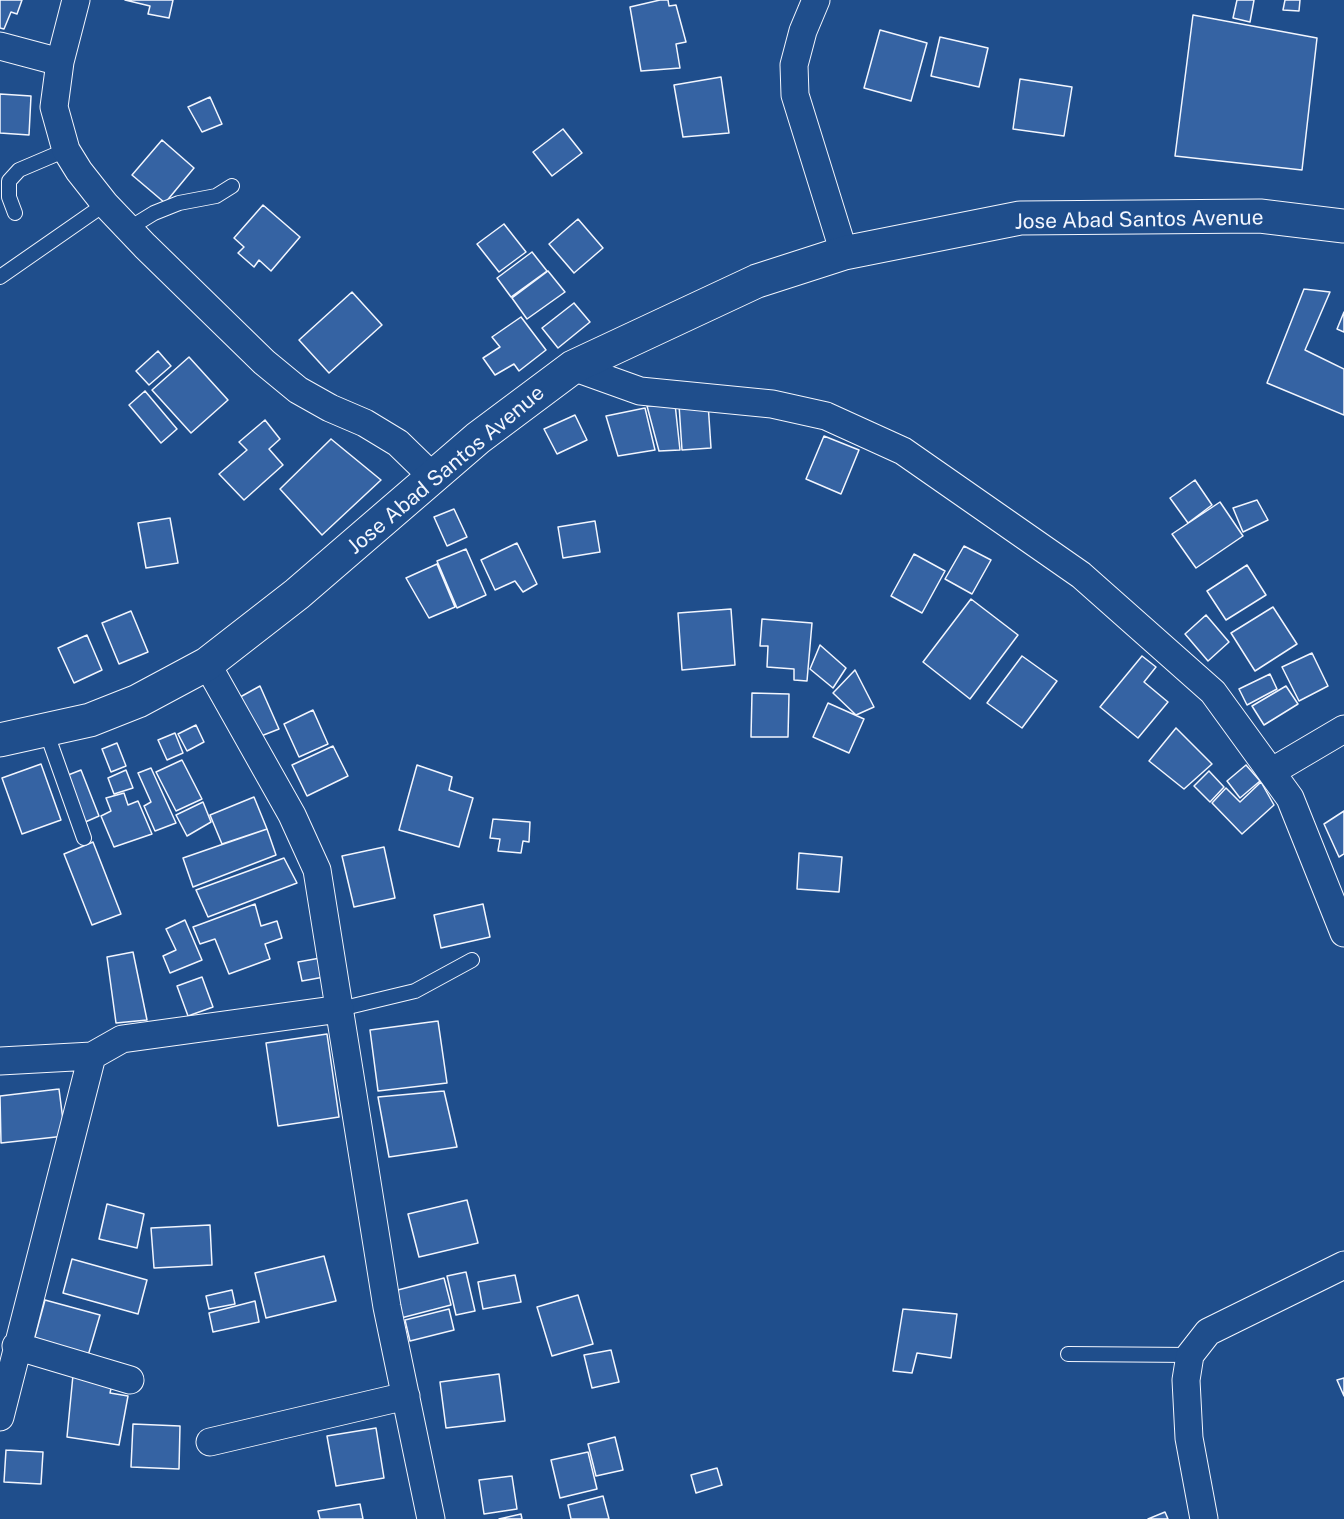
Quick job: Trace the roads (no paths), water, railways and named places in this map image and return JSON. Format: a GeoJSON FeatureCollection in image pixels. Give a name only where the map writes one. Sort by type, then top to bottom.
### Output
{"type":"FeatureCollection","features":[{"type":"Feature","properties":{"kind":"highway","name":"Jose Abad Santos Avenue"},"geometry":{"type":"LineString","coordinates":[[0,740],[90,720],[138,701],[207,664],[297,594],[478,438],[573,367],[758,281],[844,253],[1020,218],[1260,216],[1344,226]]}},
{"type":"Feature","properties":{"kind":"street"},"geometry":{"type":"LineString","coordinates":[[76,0],[60,62],[54,107],[66,150],[105,204],[264,362],[298,390],[330,408],[365,423],[398,443],[434,478]]}},
{"type":"Feature","properties":{"kind":"street"},"geometry":{"type":"LineString","coordinates":[[816,0],[803,31],[794,65],[795,95],[844,253]]}},
{"type":"Feature","properties":{"kind":"street"},"geometry":{"type":"LineString","coordinates":[[0,46],[60,62]]}},
{"type":"Feature","properties":{"kind":"street"},"geometry":{"type":"LineString","coordinates":[[573,367],[640,390],[772,404],[826,417],[903,451],[1081,575],[1213,692],[1290,798],[1344,933]]}},
{"type":"Feature","properties":{"kind":"street"},"geometry":{"type":"LineString","coordinates":[[207,664],[292,816],[317,870],[387,1307],[431,1519]]}},
{"type":"Feature","properties":{"kind":"street"},"geometry":{"type":"LineString","coordinates":[[1271,772],[1344,729]]}},
{"type":"Feature","properties":{"kind":"street"},"geometry":{"type":"LineString","coordinates":[[0,1060],[92,1056],[122,1039],[340,1008]]}},
{"type":"Feature","properties":{"kind":"street"},"geometry":{"type":"LineString","coordinates":[[0,1417],[9,1358],[92,1056]]}},
{"type":"Feature","properties":{"kind":"street"},"geometry":{"type":"LineString","coordinates":[[1203,1519],[1189,1438],[1186,1380],[1190,1355],[1208,1332],[1344,1265]]}},
{"type":"Feature","properties":{"kind":"street"},"geometry":{"type":"LineString","coordinates":[[9,1358],[130,1380]]}},
{"type":"Feature","properties":{"kind":"street"},"geometry":{"type":"LineString","coordinates":[[210,1442],[406,1396]]}},
{"type":"Feature","properties":{"kind":"lane"},"geometry":{"type":"LineString","coordinates":[[15,213],[9,197],[9,181],[20,170],[66,150]]}},
{"type":"Feature","properties":{"kind":"lane"},"geometry":{"type":"LineString","coordinates":[[128,229],[154,213],[179,203],[216,196],[232,186]]}},
{"type":"Feature","properties":{"kind":"lane"},"geometry":{"type":"LineString","coordinates":[[0,277],[105,204]]}},
{"type":"Feature","properties":{"kind":"lane"},"geometry":{"type":"LineString","coordinates":[[46,731],[84,838]]}},
{"type":"Feature","properties":{"kind":"lane"},"geometry":{"type":"LineString","coordinates":[[340,1008],[415,991],[472,960]]}},
{"type":"Feature","properties":{"kind":"lane"},"geometry":{"type":"LineString","coordinates":[[1068,1354],[1190,1355]]}}]}
